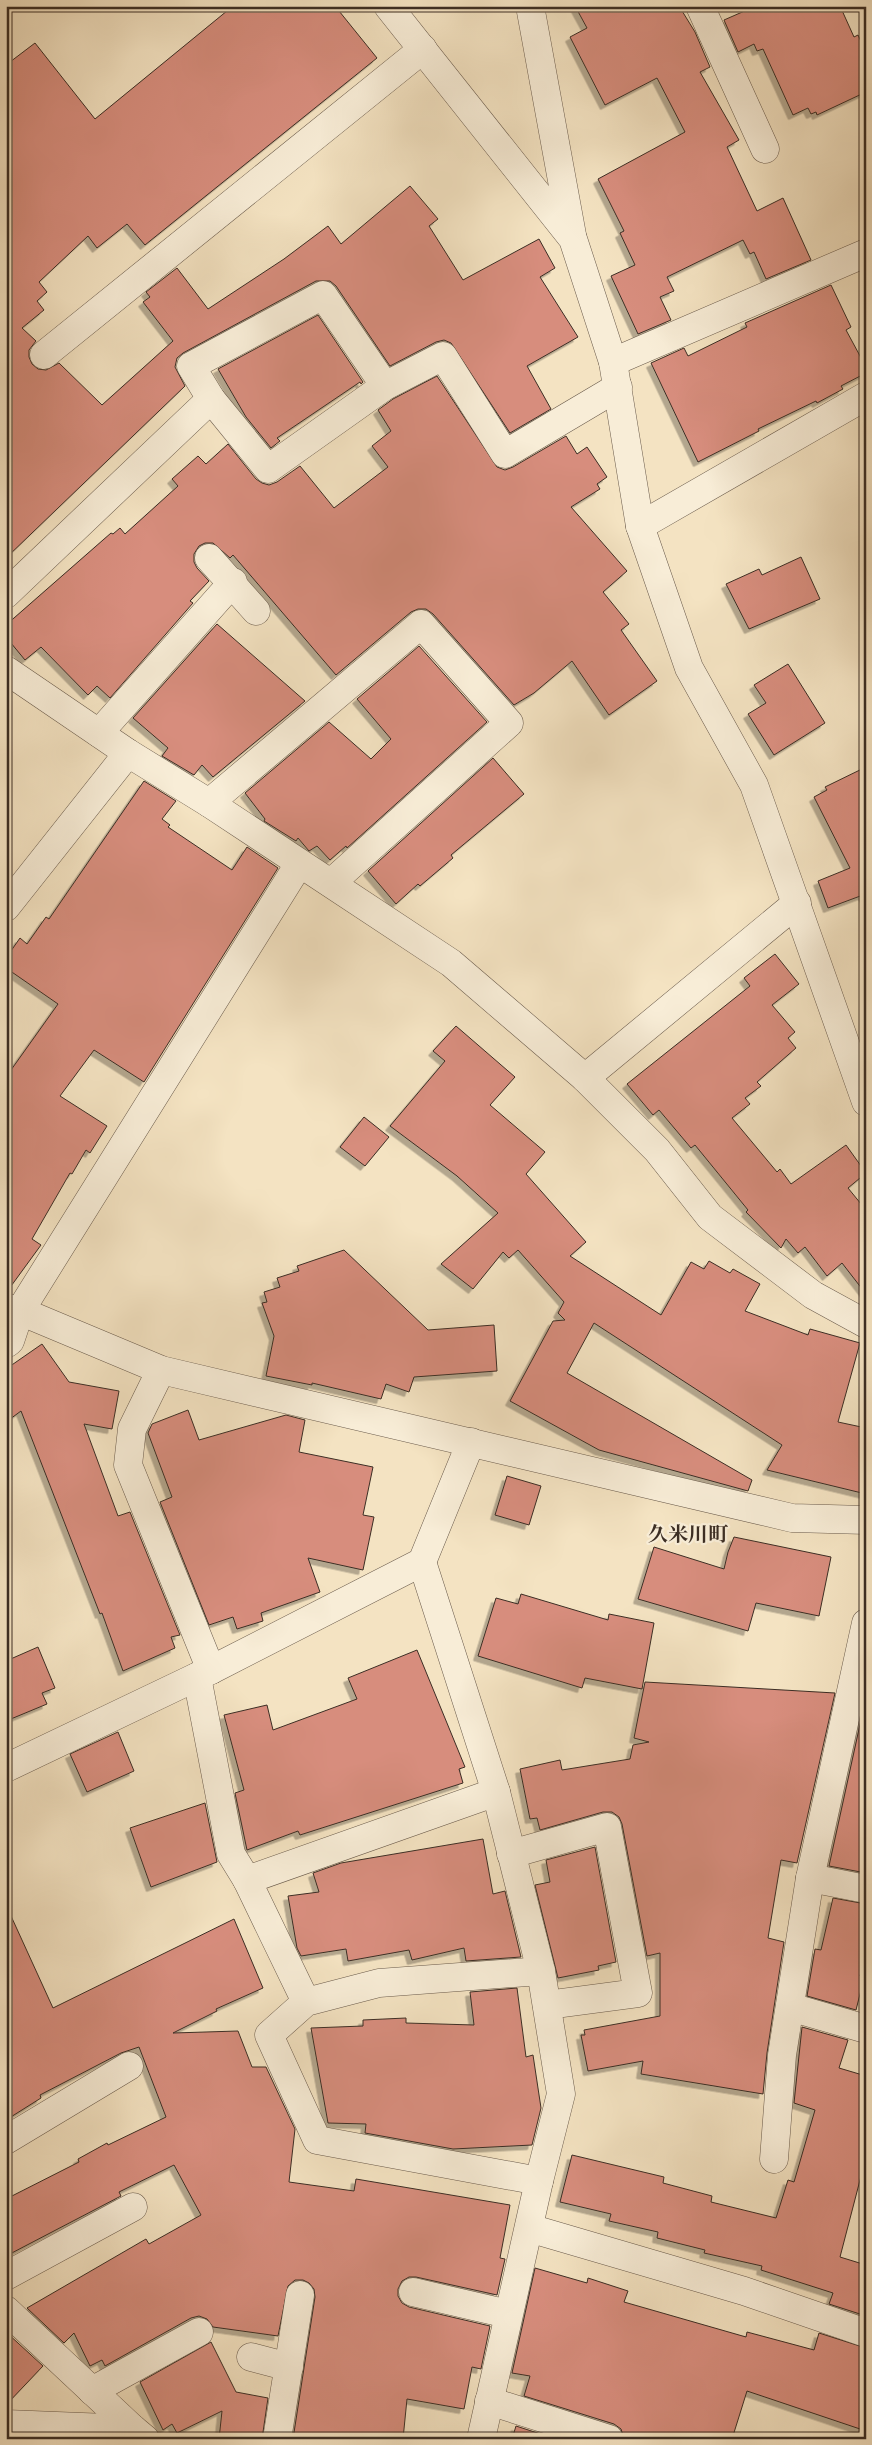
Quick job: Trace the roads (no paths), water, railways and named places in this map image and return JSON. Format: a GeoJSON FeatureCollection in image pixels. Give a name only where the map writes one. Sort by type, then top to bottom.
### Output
{"type":"FeatureCollection","features":[{"type":"Feature","properties":{"kind":"street"},"geometry":{"type":"LineString","coordinates":[[388,6],[573,239]]}},
{"type":"Feature","properties":{"kind":"street"},"geometry":{"type":"LineString","coordinates":[[530,6],[573,239],[616,375],[640,526],[689,668],[754,785],[866,1102]]}},
{"type":"Feature","properties":{"kind":"street"},"geometry":{"type":"LineString","coordinates":[[700,6],[765,149]]}},
{"type":"Feature","properties":{"kind":"street"},"geometry":{"type":"LineString","coordinates":[[44,355],[422,49]]}},
{"type":"Feature","properties":{"kind":"street"},"geometry":{"type":"LineString","coordinates":[[385,386],[322,295],[191,366],[211,399],[268,469],[385,386],[443,356],[505,454],[616,375],[866,253]]}},
{"type":"Feature","properties":{"kind":"street"},"geometry":{"type":"LineString","coordinates":[[640,526],[866,396]]}},
{"type":"Feature","properties":{"kind":"street"},"geometry":{"type":"LineString","coordinates":[[6,594],[211,399]]}},
{"type":"Feature","properties":{"kind":"street"},"geometry":{"type":"LineString","coordinates":[[210,558],[233,582],[256,611]]}},
{"type":"Feature","properties":{"kind":"street"},"geometry":{"type":"LineString","coordinates":[[99,733],[233,582]]}},
{"type":"Feature","properties":{"kind":"street"},"geometry":{"type":"LineString","coordinates":[[209,803],[422,624],[509,723],[331,884]]}},
{"type":"Feature","properties":{"kind":"street"},"geometry":{"type":"LineString","coordinates":[[9,679],[99,733],[209,803],[451,963],[585,1078],[657,1150],[710,1217],[813,1295],[866,1324]]}},
{"type":"Feature","properties":{"kind":"street"},"geometry":{"type":"LineString","coordinates":[[6,907],[128,753]]}},
{"type":"Feature","properties":{"kind":"street"},"geometry":{"type":"LineString","coordinates":[[6,1344],[10,1341],[13,1309],[299,864]]}},
{"type":"Feature","properties":{"kind":"street"},"geometry":{"type":"LineString","coordinates":[[585,1078],[797,903]]}},
{"type":"Feature","properties":{"kind":"street"},"geometry":{"type":"LineString","coordinates":[[13,1309],[161,1370],[792,1518],[866,1520]]}},
{"type":"Feature","properties":{"kind":"street"},"geometry":{"type":"LineString","coordinates":[[161,1370],[132,1429],[128,1465],[204,1674],[231,1854],[248,1880],[306,2002]]}},
{"type":"Feature","properties":{"kind":"street"},"geometry":{"type":"LineString","coordinates":[[471,1442],[422,1562],[496,1792],[541,1971],[561,2094],[508,2314],[481,2439]]}},
{"type":"Feature","properties":{"kind":"street"},"geometry":{"type":"LineString","coordinates":[[6,1768],[204,1674],[422,1562]]}},
{"type":"Feature","properties":{"kind":"street"},"geometry":{"type":"LineString","coordinates":[[774,2159],[782,2056],[810,1878],[866,1622]]}},
{"type":"Feature","properties":{"kind":"street"},"geometry":{"type":"LineString","coordinates":[[248,1880],[496,1792]]}},
{"type":"Feature","properties":{"kind":"street"},"geometry":{"type":"LineString","coordinates":[[511,1854],[608,1827],[638,1993],[547,2005]]}},
{"type":"Feature","properties":{"kind":"street"},"geometry":{"type":"LineString","coordinates":[[810,1878],[866,1889]]}},
{"type":"Feature","properties":{"kind":"street"},"geometry":{"type":"LineString","coordinates":[[539,2181],[317,2140],[268,2035],[306,2002],[379,1983],[541,1971]]}},
{"type":"Feature","properties":{"kind":"street"},"geometry":{"type":"LineString","coordinates":[[790,2007],[866,2029]]}},
{"type":"Feature","properties":{"kind":"street"},"geometry":{"type":"LineString","coordinates":[[6,2140],[129,2066]]}},
{"type":"Feature","properties":{"kind":"street"},"geometry":{"type":"LineString","coordinates":[[6,2276],[133,2207]]}},
{"type":"Feature","properties":{"kind":"street"},"geometry":{"type":"LineString","coordinates":[[529,2228],[744,2291],[866,2333]]}},
{"type":"Feature","properties":{"kind":"street"},"geometry":{"type":"LineString","coordinates":[[413,2292],[508,2314]]}},
{"type":"Feature","properties":{"kind":"street"},"geometry":{"type":"LineString","coordinates":[[278,2439],[300,2296]]}},
{"type":"Feature","properties":{"kind":"street"},"geometry":{"type":"LineString","coordinates":[[6,2310],[139,2434]]}},
{"type":"Feature","properties":{"kind":"street"},"geometry":{"type":"LineString","coordinates":[[92,2391],[198,2332]]}},
{"type":"Feature","properties":{"kind":"street"},"geometry":{"type":"LineString","coordinates":[[251,2357],[288,2367]]}},
{"type":"Feature","properties":{"kind":"street"},"geometry":{"type":"LineString","coordinates":[[489,2402],[609,2439]]}},
{"type":"Feature","properties":{"kind":"street"},"geometry":{"type":"LineString","coordinates":[[6,2424],[139,2434]]}},
{"type":"Feature","properties":{"kind":"district","name":"久米川町"},"geometry":{"type":"Point","coordinates":[688,1534]}}]}
